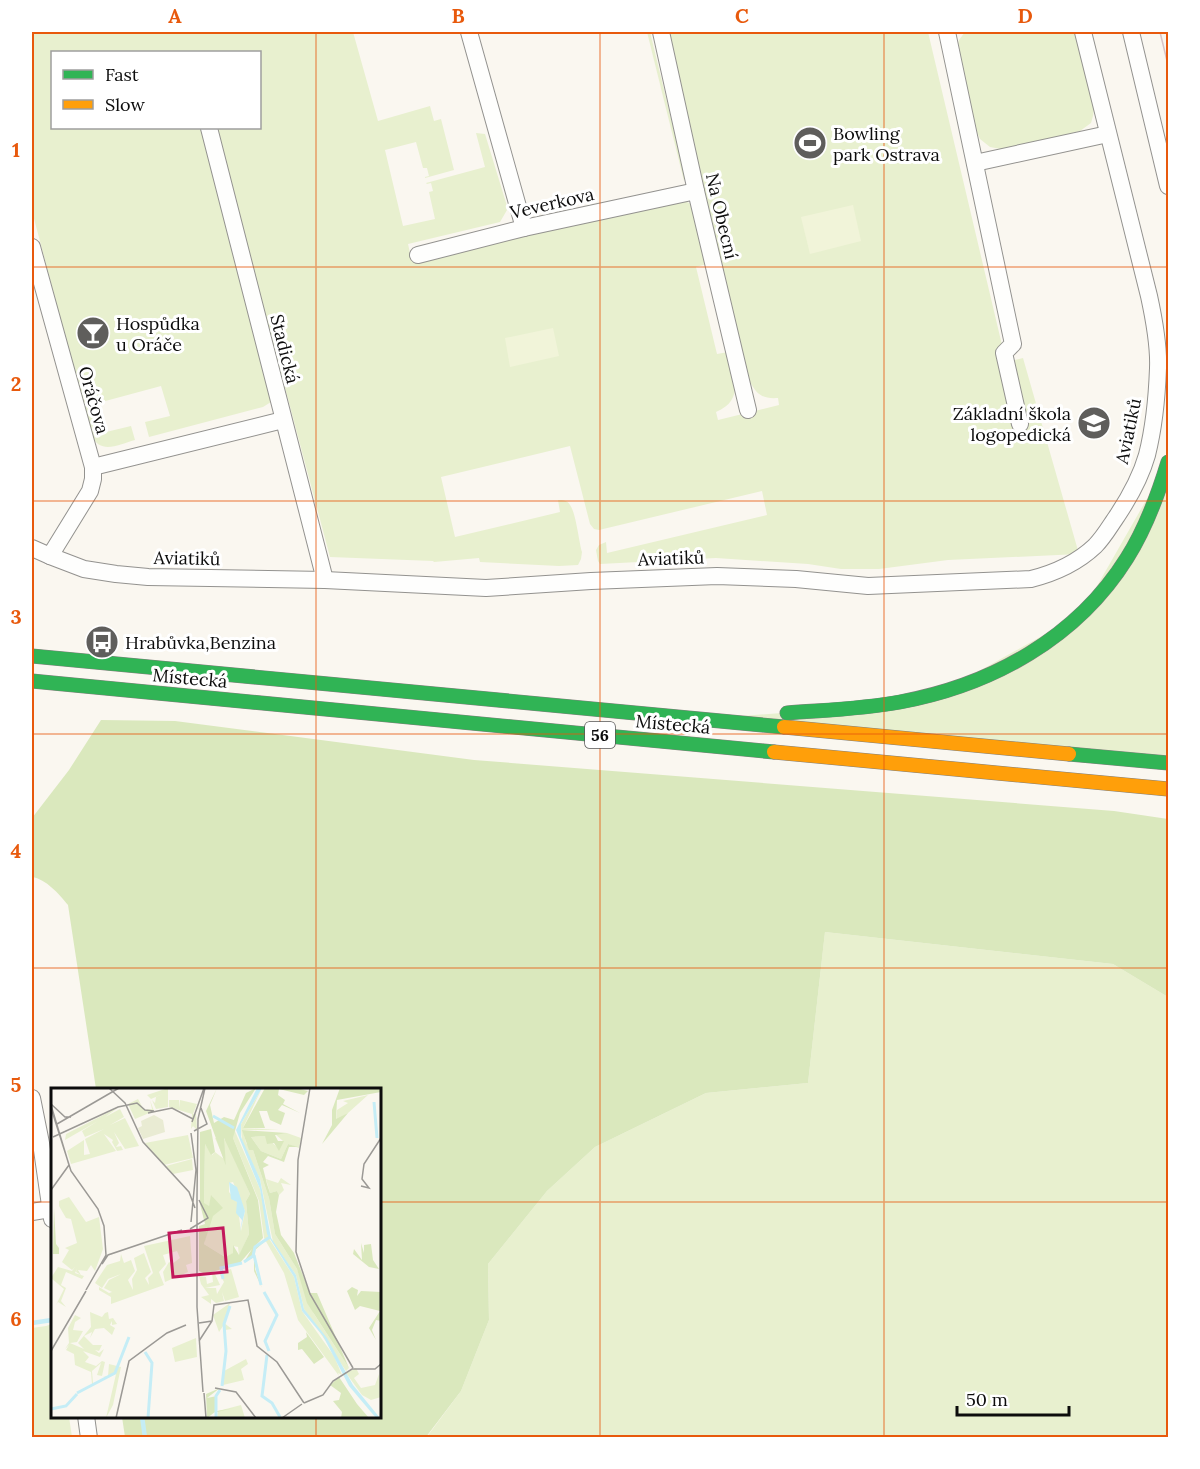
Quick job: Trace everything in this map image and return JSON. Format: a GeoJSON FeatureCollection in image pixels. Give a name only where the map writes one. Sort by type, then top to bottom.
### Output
{"type":"FeatureCollection","features":[{"type":"Feature","properties":{"kind":"highway","name":"56"},"geometry":{"type":"LineString","coordinates":[[701,719],[860,707],[902,701],[984,677],[1028,656],[1081,614],[1127,558],[1143,527],[1168,462]]}},
{"type":"Feature","properties":{"kind":"highway","name":"Místecká"},"geometry":{"type":"LineString","coordinates":[[32,656],[1168,763]]}},
{"type":"Feature","properties":{"kind":"highway","name":"Místecká"},"geometry":{"type":"LineString","coordinates":[[32,681],[1168,789]]}},
{"type":"Feature","properties":{"kind":"street"},"geometry":{"type":"LineString","coordinates":[[469,32],[524,228]]}},
{"type":"Feature","properties":{"kind":"street","name":"Na Obecní"},"geometry":{"type":"LineString","coordinates":[[661,32],[748,410]]}},
{"type":"Feature","properties":{"kind":"street"},"geometry":{"type":"LineString","coordinates":[[947,32],[1013,344],[1004,353],[1020,424]]}},
{"type":"Feature","properties":{"kind":"street","name":"Aviatiků"},"geometry":{"type":"LineString","coordinates":[[32,548],[84,569],[148,577],[325,580],[486,588],[717,576],[796,579],[868,586],[1031,579],[1062,569],[1079,559],[1095,545],[1123,508],[1135,484],[1146,455],[1152,429],[1158,366],[1154,318],[1083,32]]}},
{"type":"Feature","properties":{"kind":"street"},"geometry":{"type":"LineString","coordinates":[[1131,32],[1168,186]]}},
{"type":"Feature","properties":{"kind":"street","name":"Stadická"},"geometry":{"type":"LineString","coordinates":[[208,129],[325,580]]}},
{"type":"Feature","properties":{"kind":"street"},"geometry":{"type":"LineString","coordinates":[[975,163],[1108,134]]}},
{"type":"Feature","properties":{"kind":"street","name":"Veverkova"},"geometry":{"type":"LineString","coordinates":[[418,255],[524,228],[696,191]]}},
{"type":"Feature","properties":{"kind":"street","name":"Oráčova"},"geometry":{"type":"LineString","coordinates":[[32,247],[93,467],[90,491],[50,556]]}},
{"type":"Feature","properties":{"kind":"street"},"geometry":{"type":"LineString","coordinates":[[93,467],[283,420]]}},
{"type":"Feature","properties":{"kind":"street"},"geometry":{"type":"LineString","coordinates":[[32,1098],[51,1214],[32,1212]]}},
{"type":"Feature","properties":{"kind":"street"},"geometry":{"type":"LineString","coordinates":[[86,1418],[87,1437]]}},
{"type":"Feature","properties":{"kind":"green space"},"geometry":{"type":"Polygon","coordinates":[[[32,32],[353,32],[378,121],[430,106],[434,121],[441,119],[454,170],[425,178],[429,176],[427,168],[423,168],[416,142],[385,150],[403,226],[435,219],[429,192],[433,191],[431,183],[426,183],[485,167],[476,133],[485,134],[507,206],[500,222],[408,244],[412,262],[678,200],[691,204],[707,264],[696,267],[717,354],[728,352],[735,386],[731,401],[716,412],[718,420],[779,405],[778,398],[761,395],[750,382],[665,32],[928,32],[1006,362],[1023,358],[1079,554],[948,560],[879,569],[841,569],[808,564],[716,558],[600,564],[596,550],[599,545],[606,542],[607,553],[767,515],[762,491],[599,530],[594,529],[590,524],[570,446],[441,477],[455,537],[560,512],[558,500],[566,501],[574,514],[582,552],[578,565],[480,562],[479,558],[434,562],[330,557],[216,129],[261,129],[261,51],[51,51],[51,129],[201,129],[271,402],[263,407],[149,437],[145,422],[170,416],[161,386],[98,403],[106,432],[131,426],[135,440],[110,447],[100,445],[91,435],[32,211],[32,32]]]}},
{"type":"Feature","properties":{"kind":"green space"},"geometry":{"type":"Polygon","coordinates":[[[647,32],[650,32],[685,176],[684,181],[647,32]]]}},
{"type":"Feature","properties":{"kind":"green space"},"geometry":{"type":"Polygon","coordinates":[[[965,32],[1076,32],[1094,109],[1091,123],[1080,131],[1006,150],[990,147],[980,139],[976,130],[957,46],[965,32]]]}},
{"type":"Feature","properties":{"kind":"green space"},"geometry":{"type":"Polygon","coordinates":[[[853,205],[861,241],[810,254],[801,217],[853,205]]]}},
{"type":"Feature","properties":{"kind":"green space"},"geometry":{"type":"Polygon","coordinates":[[[553,328],[559,356],[510,367],[505,338],[553,328]]]}},
{"type":"Feature","properties":{"kind":"green space"},"geometry":{"type":"Polygon","coordinates":[[[1168,462],[1168,761],[701,719],[860,707],[947,689],[1081,614],[1168,462]]]}},
{"type":"Feature","properties":{"kind":"green space"},"geometry":{"type":"Polygon","coordinates":[[[101,720],[175,721],[474,760],[1114,811],[1168,819],[1168,997],[1113,964],[825,932],[808,1083],[706,1093],[595,1147],[547,1191],[488,1264],[489,1320],[461,1391],[426,1437],[125,1437],[122,1418],[381,1418],[381,1088],[96,1088],[68,905],[47,884],[32,877],[32,818],[69,770],[101,720]]]}},
{"type":"Feature","properties":{"kind":"green space"},"geometry":{"type":"Polygon","coordinates":[[[825,932],[1113,964],[1168,997],[1168,1437],[426,1438],[461,1391],[489,1320],[488,1264],[547,1191],[595,1147],[706,1093],[808,1083],[825,932]]]}},
{"type":"Feature","properties":{"kind":"green space"},"geometry":{"type":"Polygon","coordinates":[[[51,1324],[51,1418],[69,1418],[72,1437],[32,1437],[32,1328],[51,1324]]]}},
{"type":"Feature","properties":{"kind":"waterway"},"geometry":{"type":"LineString","coordinates":[[32,1323],[51,1320]]}},
{"type":"Feature","properties":{"kind":"waterway"},"geometry":{"type":"LineString","coordinates":[[142,1418],[145,1438]]}},
{"type":"Feature","properties":{"kind":"tram line"},"geometry":{"type":"LineString","coordinates":[[1160,32],[1168,65]]}},
{"type":"Feature","properties":{"kind":"traffic: fast"},"geometry":{"type":"LineString","coordinates":[[787,713],[872,706],[934,694],[967,684],[1029,654],[1083,612],[1107,586],[1127,558],[1146,523],[1168,462]]}},
{"type":"Feature","properties":{"kind":"traffic: fast"},"geometry":{"type":"LineString","coordinates":[[32,656],[784,727]]}},
{"type":"Feature","properties":{"kind":"traffic: fast"},"geometry":{"type":"LineString","coordinates":[[32,681],[774,752]]}},
{"type":"Feature","properties":{"kind":"traffic: fast"},"geometry":{"type":"LineString","coordinates":[[1069,754],[1168,763]]}},
{"type":"Feature","properties":{"kind":"traffic: slow"},"geometry":{"type":"LineString","coordinates":[[784,727],[1069,754]]}},
{"type":"Feature","properties":{"kind":"traffic: slow"},"geometry":{"type":"LineString","coordinates":[[774,752],[1168,789]]}},
{"type":"Feature","properties":{"kind":"place","name":"Bowling park Ostrava"},"geometry":{"type":"Point","coordinates":[810,143]}},
{"type":"Feature","properties":{"kind":"place","name":"Hospůdka u Oráče"},"geometry":{"type":"Point","coordinates":[93,333]}},
{"type":"Feature","properties":{"kind":"place","name":"Základní škola logopedická"},"geometry":{"type":"Point","coordinates":[1094,423]}},
{"type":"Feature","properties":{"kind":"place","name":"Hrabůvka,Benzina"},"geometry":{"type":"Point","coordinates":[102,642]}}]}
